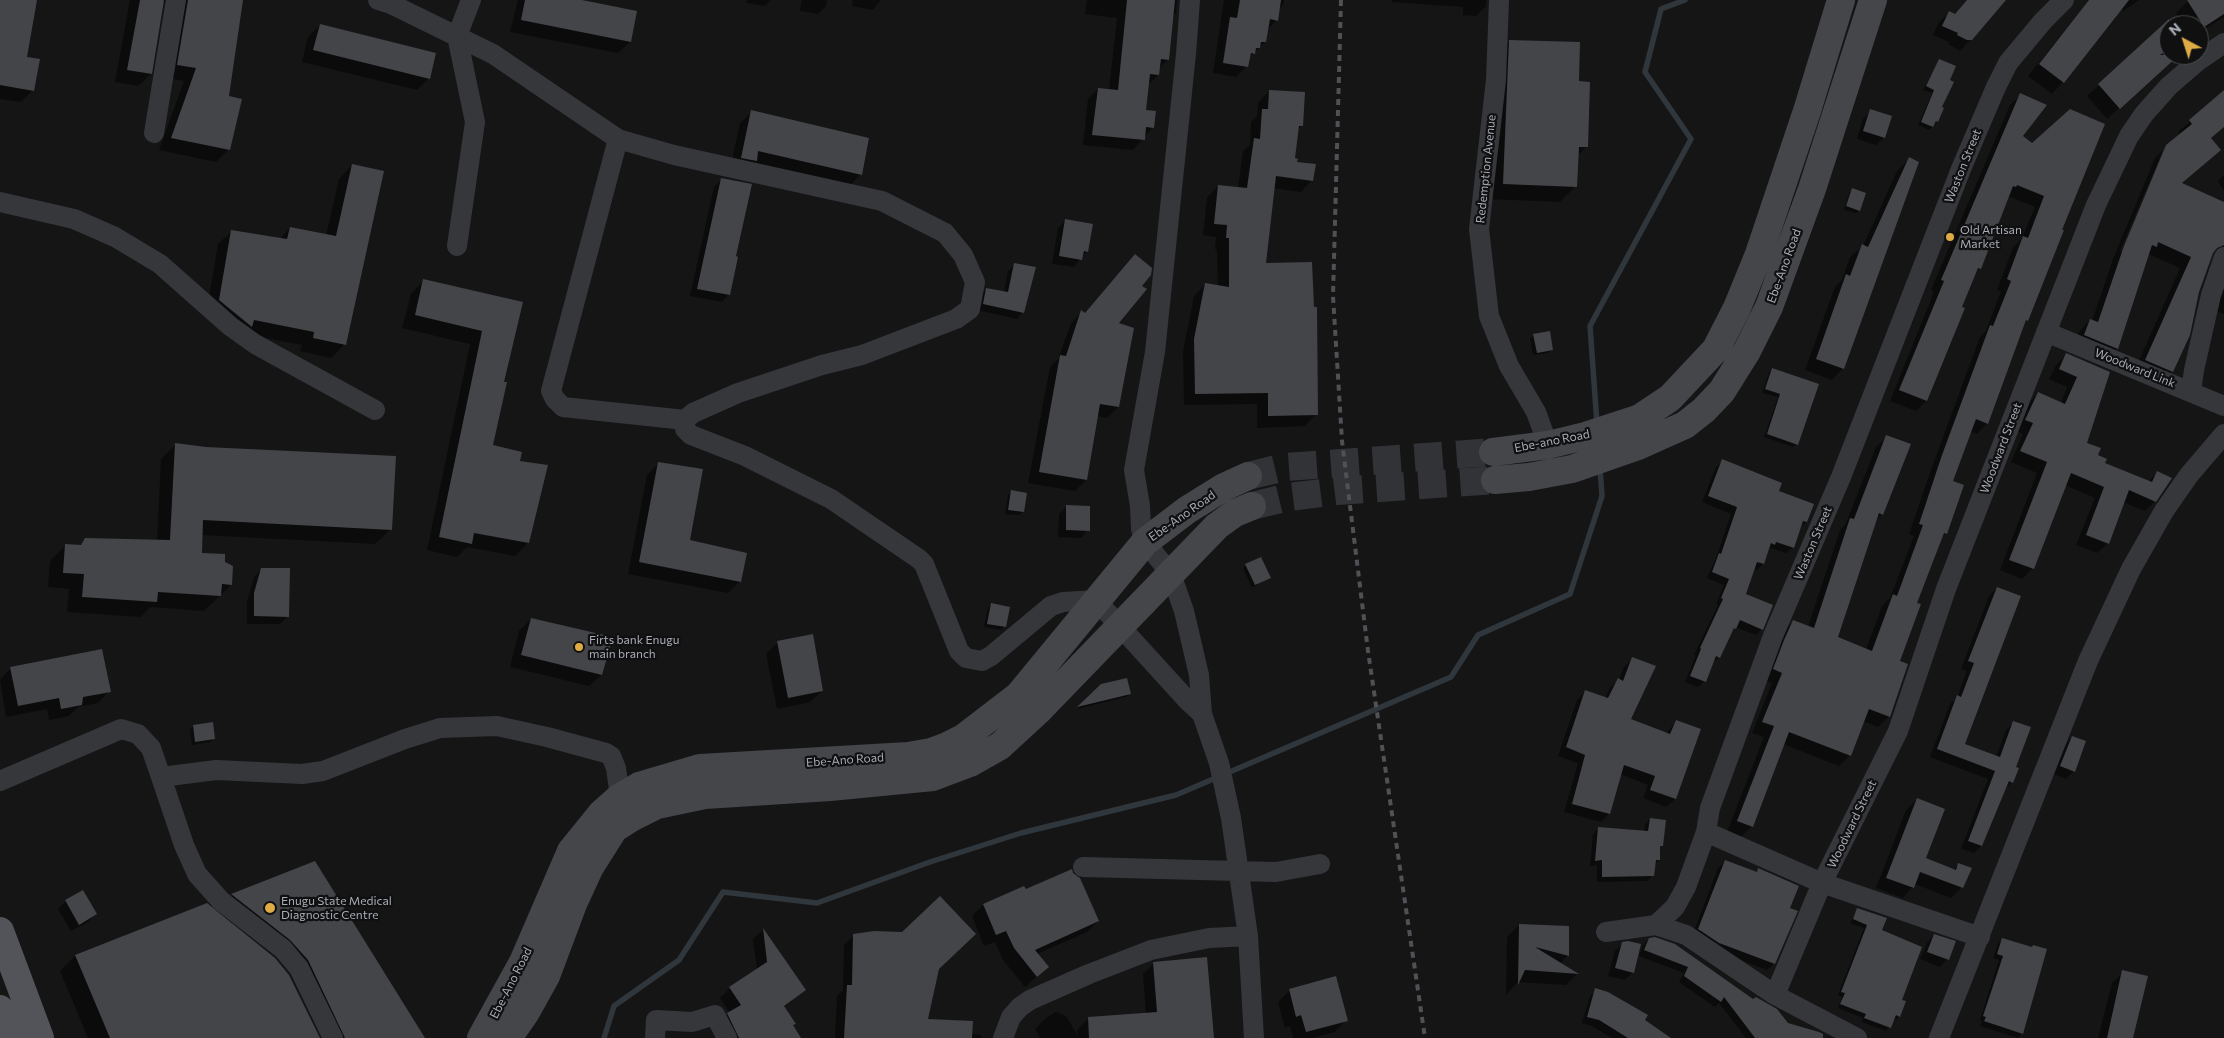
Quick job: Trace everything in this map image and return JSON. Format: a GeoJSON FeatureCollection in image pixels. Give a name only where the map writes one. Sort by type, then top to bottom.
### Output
{"type":"FeatureCollection","features":[{"type":"Feature","properties":{"kind":"main road","name":"Ebe-ano Road"},"geometry":{"type":"LineString","coordinates":[[1493,452],[1548,445],[1598,432],[1640,418],[1670,398],[1716,349],[1738,308],[1760,254],[1841,0]]}},
{"type":"Feature","properties":{"kind":"main road","name":"Ebe-Ano Road"},"geometry":{"type":"LineString","coordinates":[[1495,480],[1529,477],[1594,462],[1638,446],[1684,425],[1704,410],[1722,391],[1747,351],[1769,306],[1812,189],[1873,0]]}},
{"type":"Feature","properties":{"kind":"main road","name":"Ebe-Ano Road"},"geometry":{"type":"LineString","coordinates":[[481,1038],[523,962],[571,851],[600,814],[620,797],[639,786],[700,768],[908,756],[931,752],[948,746],[963,738],[1018,695],[1145,542],[1186,510],[1224,487],[1248,476]]}},
{"type":"Feature","properties":{"kind":"main road","name":"Ebe-Ano Road"},"geometry":{"type":"LineString","coordinates":[[508,1038],[526,1012],[546,976],[573,904],[590,867],[614,830],[631,818],[657,805],[704,795],[830,787],[933,777],[970,763],[1000,746],[1217,526],[1235,513],[1252,506]]}},
{"type":"Feature","properties":{"kind":"main road"},"geometry":{"type":"LineString","coordinates":[[0,931],[40,1038]]}},
{"type":"Feature","properties":{"kind":"main road"},"geometry":{"type":"LineString","coordinates":[[0,1009],[11,1038]]}},
{"type":"Feature","properties":{"kind":"street"},"geometry":{"type":"LineString","coordinates":[[154,133],[176,0]]}},
{"type":"Feature","properties":{"kind":"street"},"geometry":{"type":"LineString","coordinates":[[378,0],[391,4],[493,54],[618,139],[674,155],[882,201],[945,233],[963,254],[975,282],[970,309],[956,318],[862,355],[822,365],[738,393],[692,413],[685,420]]}},
{"type":"Feature","properties":{"kind":"street"},"geometry":{"type":"LineString","coordinates":[[456,246],[475,122],[457,36],[471,0]]}},
{"type":"Feature","properties":{"kind":"street"},"geometry":{"type":"LineString","coordinates":[[1190,0],[1155,352],[1134,470],[1140,506],[1141,529],[1145,542],[1171,574],[1184,611],[1199,675],[1202,714],[1219,763],[1231,818],[1248,936],[1254,1038]]}},
{"type":"Feature","properties":{"kind":"street","name":"Redemption Avenue"},"geometry":{"type":"LineString","coordinates":[[1499,0],[1496,80],[1479,229],[1489,316],[1509,366],[1536,412],[1548,445]]}},
{"type":"Feature","properties":{"kind":"street","name":"Waston Street"},"geometry":{"type":"LineString","coordinates":[[1656,925],[1675,907],[1682,893],[1706,832],[1710,808],[1773,636],[1841,477],[1957,178],[1996,87],[2008,63],[2043,21],[2064,0]]}},
{"type":"Feature","properties":{"kind":"street","name":"Woodward Street"},"geometry":{"type":"LineString","coordinates":[[1775,995],[1822,883],[1898,731],[1946,589],[2096,205],[2129,136],[2144,114],[2169,86],[2198,60],[2224,43]]}},
{"type":"Feature","properties":{"kind":"street"},"geometry":{"type":"LineString","coordinates":[[618,139],[551,391],[552,395],[563,407],[685,420]]}},
{"type":"Feature","properties":{"kind":"street"},"geometry":{"type":"LineString","coordinates":[[0,202],[74,219],[115,237],[160,264],[230,326],[255,344],[375,410]]}},
{"type":"Feature","properties":{"kind":"street"},"geometry":{"type":"LineString","coordinates":[[2191,392],[2194,370],[2211,295],[2224,257]]}},
{"type":"Feature","properties":{"kind":"street","name":"Woodward Link"},"geometry":{"type":"LineString","coordinates":[[2046,332],[2224,406]]}},
{"type":"Feature","properties":{"kind":"street"},"geometry":{"type":"LineString","coordinates":[[685,420],[686,429],[691,435],[745,456],[831,499],[919,559],[924,564],[959,651],[966,658],[982,661],[991,656],[1051,606],[1063,602],[1096,600],[1202,714]]}},
{"type":"Feature","properties":{"kind":"street"},"geometry":{"type":"LineString","coordinates":[[1939,1038],[2085,669],[2131,569],[2155,525],[2184,482],[2224,434]]}},
{"type":"Feature","properties":{"kind":"street"},"geometry":{"type":"LineString","coordinates":[[161,777],[216,770],[302,774],[323,772],[406,739],[440,728],[497,726],[606,753],[611,756],[616,768],[620,797]]}},
{"type":"Feature","properties":{"kind":"street"},"geometry":{"type":"LineString","coordinates":[[0,781],[121,729],[138,734],[151,748],[184,845],[197,874],[221,901],[284,948],[299,968],[333,1038]]}},
{"type":"Feature","properties":{"kind":"street"},"geometry":{"type":"LineString","coordinates":[[1706,832],[1822,883],[1980,937]]}},
{"type":"Feature","properties":{"kind":"street"},"geometry":{"type":"LineString","coordinates":[[1083,868],[1276,872],[1320,864]]}},
{"type":"Feature","properties":{"kind":"street"},"geometry":{"type":"LineString","coordinates":[[1606,932],[1656,925],[1686,935],[1775,995],[1857,1038]]}},
{"type":"Feature","properties":{"kind":"street"},"geometry":{"type":"LineString","coordinates":[[1003,1038],[1010,1017],[1020,1007],[1030,1000],[1088,974],[1150,950],[1209,938],[1248,936]]}},
{"type":"Feature","properties":{"kind":"street"},"geometry":{"type":"LineString","coordinates":[[655,1038],[656,1020],[692,1022],[715,1015],[727,1038]]}},
{"type":"Feature","properties":{"kind":"building"},"geometry":{"type":"Polygon","coordinates":[[[0,0],[37,0],[27,57],[40,59],[34,91],[0,85],[0,0]]]}},
{"type":"Feature","properties":{"kind":"building"},"geometry":{"type":"Polygon","coordinates":[[[140,0],[164,0],[152,74],[127,70],[140,0]]]}},
{"type":"Feature","properties":{"kind":"building"},"geometry":{"type":"Polygon","coordinates":[[[188,0],[243,0],[229,96],[242,99],[230,150],[171,138],[196,68],[177,65],[188,0]]]}},
{"type":"Feature","properties":{"kind":"building"},"geometry":{"type":"Polygon","coordinates":[[[525,0],[582,0],[637,11],[631,42],[521,20],[525,0]]]}},
{"type":"Feature","properties":{"kind":"building"},"geometry":{"type":"Polygon","coordinates":[[[1127,0],[1175,0],[1169,60],[1161,59],[1159,75],[1150,74],[1146,110],[1156,111],[1154,128],[1146,127],[1145,140],[1092,135],[1098,88],[1118,90],[1127,0]]]}},
{"type":"Feature","properties":{"kind":"building"},"geometry":{"type":"Polygon","coordinates":[[[1240,0],[1281,0],[1278,21],[1270,19],[1266,42],[1261,42],[1260,48],[1256,48],[1255,54],[1251,53],[1248,67],[1223,63],[1230,17],[1237,18],[1240,0]]]}},
{"type":"Feature","properties":{"kind":"building"},"geometry":{"type":"Polygon","coordinates":[[[1967,0],[2006,0],[1972,40],[1967,40],[1957,35],[1958,33],[1942,26],[1949,11],[1955,14],[1967,0]]]}},
{"type":"Feature","properties":{"kind":"building"},"geometry":{"type":"Polygon","coordinates":[[[2089,0],[2129,0],[2064,83],[2039,64],[2089,0]]]}},
{"type":"Feature","properties":{"kind":"building"},"geometry":{"type":"Polygon","coordinates":[[[2187,0],[2224,0],[2224,14],[2209,24],[2209,15],[2196,15],[2187,0]]]}},
{"type":"Feature","properties":{"kind":"building"},"geometry":{"type":"Polygon","coordinates":[[[320,24],[436,53],[430,79],[313,50],[320,24]]]}},
{"type":"Feature","properties":{"kind":"building"},"geometry":{"type":"Polygon","coordinates":[[[2159,28],[2159,65],[2168,65],[2120,109],[2098,84],[2159,28]]]}},
{"type":"Feature","properties":{"kind":"building"},"geometry":{"type":"Polygon","coordinates":[[[1509,40],[1580,42],[1579,81],[1590,82],[1588,147],[1579,147],[1577,187],[1503,184],[1509,40]]]}},
{"type":"Feature","properties":{"kind":"building"},"geometry":{"type":"Polygon","coordinates":[[[1939,59],[1956,66],[1950,80],[1954,82],[1942,107],[1944,108],[1938,122],[1936,121],[1933,127],[1921,122],[1934,90],[1926,86],[1939,59]]]}},
{"type":"Feature","properties":{"kind":"building"},"geometry":{"type":"Polygon","coordinates":[[[1269,90],[1305,92],[1303,126],[1299,126],[1295,158],[1298,159],[1297,162],[1316,164],[1313,181],[1276,176],[1266,263],[1312,262],[1314,307],[1317,307],[1318,415],[1268,416],[1268,393],[1195,394],[1194,339],[1205,283],[1229,287],[1229,238],[1226,238],[1227,225],[1214,224],[1218,185],[1247,188],[1254,138],[1260,139],[1262,109],[1268,109],[1269,90]]]}},
{"type":"Feature","properties":{"kind":"building"},"geometry":{"type":"Polygon","coordinates":[[[2224,90],[2224,127],[2211,138],[2221,150],[2182,183],[2224,202],[2224,245],[2217,248],[2213,253],[2199,292],[2190,335],[2173,372],[2145,360],[2191,257],[2158,242],[2157,247],[2152,245],[2118,349],[2084,335],[2090,319],[2098,322],[2124,246],[2166,145],[2192,124],[2189,120],[2224,90]]]}},
{"type":"Feature","properties":{"kind":"building"},"geometry":{"type":"Polygon","coordinates":[[[2020,93],[2047,105],[2023,136],[2032,143],[2070,109],[2105,124],[2028,321],[2026,320],[1988,424],[1976,419],[1953,481],[1964,485],[1947,534],[1944,533],[1917,603],[1921,604],[1900,661],[1908,664],[1890,717],[1869,709],[1851,756],[1789,732],[1753,827],[1737,821],[1774,726],[1762,722],[1782,673],[1773,669],[1784,640],[1793,620],[1814,628],[1850,518],[1854,519],[1886,435],[1911,444],[1883,515],[1879,513],[1838,637],[1872,651],[1893,594],[1897,596],[1923,525],[1919,524],[1942,455],[1990,325],[1993,326],[2011,281],[2007,279],[2023,236],[2028,238],[2044,196],[2017,185],[2016,187],[2013,186],[1981,269],[1978,268],[1962,307],[1965,308],[1927,401],[1899,390],[1944,281],[1941,280],[2020,93]]]}},
{"type":"Feature","properties":{"kind":"building"},"geometry":{"type":"Polygon","coordinates":[[[1870,109],[1892,116],[1885,138],[1863,131],[1870,109]]]}},
{"type":"Feature","properties":{"kind":"building"},"geometry":{"type":"Polygon","coordinates":[[[751,110],[869,138],[862,175],[758,151],[757,161],[741,158],[751,110]]]}},
{"type":"Feature","properties":{"kind":"building"},"geometry":{"type":"Polygon","coordinates":[[[1909,157],[1919,162],[1844,369],[1816,359],[1846,274],[1850,276],[1862,244],[1868,247],[1909,157]]]}},
{"type":"Feature","properties":{"kind":"building"},"geometry":{"type":"Polygon","coordinates":[[[352,164],[384,171],[346,345],[313,338],[314,332],[254,320],[252,327],[219,300],[231,230],[287,239],[290,227],[336,236],[352,164]]]}},
{"type":"Feature","properties":{"kind":"building"},"geometry":{"type":"Polygon","coordinates":[[[721,178],[752,184],[736,256],[738,257],[730,295],[697,289],[721,178]]]}},
{"type":"Feature","properties":{"kind":"building"},"geometry":{"type":"Polygon","coordinates":[[[1852,188],[1866,193],[1860,211],[1846,206],[1852,188]]]}},
{"type":"Feature","properties":{"kind":"building"},"geometry":{"type":"Polygon","coordinates":[[[1065,219],[1093,224],[1088,252],[1084,251],[1082,260],[1059,256],[1065,219]]]}},
{"type":"Feature","properties":{"kind":"building"},"geometry":{"type":"Polygon","coordinates":[[[1135,254],[1152,268],[1151,275],[1142,286],[1147,289],[1119,323],[1134,328],[1119,407],[1100,404],[1087,480],[1039,472],[1060,355],[1066,356],[1081,310],[1085,313],[1135,254]]]}},
{"type":"Feature","properties":{"kind":"building"},"geometry":{"type":"Polygon","coordinates":[[[1014,263],[1036,267],[1024,313],[983,304],[986,288],[1008,292],[1014,263]]]}},
{"type":"Feature","properties":{"kind":"building"},"geometry":{"type":"Polygon","coordinates":[[[423,279],[523,302],[504,382],[507,382],[493,445],[522,452],[520,461],[548,465],[529,543],[474,533],[472,544],[439,537],[482,331],[415,315],[423,279]]]}},
{"type":"Feature","properties":{"kind":"building"},"geometry":{"type":"Polygon","coordinates":[[[1550,331],[1553,350],[1537,353],[1533,334],[1550,331]]]}},
{"type":"Feature","properties":{"kind":"building"},"geometry":{"type":"Polygon","coordinates":[[[2066,353],[2110,372],[2087,443],[2101,448],[2098,455],[2107,459],[2105,463],[2152,482],[2157,471],[2172,478],[2156,502],[2129,490],[2109,544],[2086,535],[2104,487],[2071,473],[2034,569],[2009,560],[2047,462],[2020,451],[2033,423],[2025,420],[2038,392],[2065,404],[2077,377],[2059,369],[2066,353]]]}},
{"type":"Feature","properties":{"kind":"building"},"geometry":{"type":"Polygon","coordinates":[[[1772,368],[1819,384],[1798,445],[1767,434],[1780,394],[1765,389],[1772,368]]]}},
{"type":"Feature","properties":{"kind":"building"},"geometry":{"type":"Polygon","coordinates":[[[175,443],[206,447],[396,456],[392,530],[203,520],[202,553],[225,554],[225,562],[233,566],[232,585],[222,584],[221,596],[158,592],[157,602],[82,597],[84,574],[63,573],[65,544],[81,545],[85,538],[170,540],[175,443]]]}},
{"type":"Feature","properties":{"kind":"building"},"geometry":{"type":"Polygon","coordinates":[[[1722,459],[1782,483],[1779,491],[1814,504],[1807,522],[1803,521],[1794,548],[1776,542],[1775,545],[1771,543],[1764,564],[1757,562],[1746,594],[1773,605],[1763,630],[1740,620],[1736,629],[1734,628],[1720,658],[1716,656],[1706,682],[1690,676],[1700,648],[1723,599],[1721,598],[1729,579],[1712,572],[1719,553],[1721,554],[1737,507],[1708,496],[1722,459]]]}},
{"type":"Feature","properties":{"kind":"building"},"geometry":{"type":"Polygon","coordinates":[[[658,462],[703,469],[690,540],[747,553],[741,582],[639,562],[658,462]]]}},
{"type":"Feature","properties":{"kind":"building"},"geometry":{"type":"Polygon","coordinates":[[[1011,490],[1027,493],[1024,512],[1008,510],[1011,490]]]}},
{"type":"Feature","properties":{"kind":"building"},"geometry":{"type":"Polygon","coordinates":[[[1066,505],[1090,506],[1090,531],[1066,530],[1066,505]]]}},
{"type":"Feature","properties":{"kind":"building"},"geometry":{"type":"Polygon","coordinates":[[[1261,557],[1271,578],[1255,585],[1245,564],[1261,557]]]}},
{"type":"Feature","properties":{"kind":"building"},"geometry":{"type":"Polygon","coordinates":[[[261,568],[290,568],[289,617],[254,616],[254,593],[261,568]]]}},
{"type":"Feature","properties":{"kind":"building"},"geometry":{"type":"Polygon","coordinates":[[[1997,587],[2021,596],[1965,744],[2000,757],[2013,721],[2031,727],[2016,767],[2019,768],[2013,783],[2009,781],[1982,846],[1968,841],[1995,771],[1937,749],[1957,695],[1961,697],[1974,663],[1968,661],[1997,587]]]}},
{"type":"Feature","properties":{"kind":"building"},"geometry":{"type":"Polygon","coordinates":[[[991,603],[1010,607],[1006,627],[987,624],[991,603]]]}},
{"type":"Feature","properties":{"kind":"building"},"geometry":{"type":"Polygon","coordinates":[[[531,618],[613,637],[602,675],[521,655],[531,618]]]}},
{"type":"Feature","properties":{"kind":"building"},"geometry":{"type":"Polygon","coordinates":[[[813,634],[823,691],[788,698],[777,641],[813,634]]]}},
{"type":"Feature","properties":{"kind":"building"},"geometry":{"type":"Polygon","coordinates":[[[102,649],[111,692],[83,697],[82,705],[61,709],[59,698],[18,706],[10,667],[102,649]]]}},
{"type":"Feature","properties":{"kind":"building"},"geometry":{"type":"Polygon","coordinates":[[[1632,657],[1656,666],[1631,719],[1670,734],[1676,720],[1701,729],[1676,799],[1650,790],[1655,776],[1624,765],[1610,814],[1572,804],[1585,755],[1566,747],[1585,690],[1608,698],[1618,678],[1623,681],[1632,657]]]}},
{"type":"Feature","properties":{"kind":"building"},"geometry":{"type":"Polygon","coordinates":[[[1127,678],[1131,694],[1077,707],[1101,684],[1127,678]]]}},
{"type":"Feature","properties":{"kind":"building"},"geometry":{"type":"Polygon","coordinates":[[[213,722],[215,739],[195,742],[193,725],[213,722]]]}},
{"type":"Feature","properties":{"kind":"building"},"geometry":{"type":"Polygon","coordinates":[[[2072,736],[2086,741],[2075,772],[2060,766],[2072,736]]]}},
{"type":"Feature","properties":{"kind":"building"},"geometry":{"type":"Polygon","coordinates":[[[1917,798],[1945,809],[1926,858],[1956,870],[1958,863],[1972,868],[1963,888],[1920,872],[1914,888],[1886,878],[1917,798]]]}},
{"type":"Feature","properties":{"kind":"building"},"geometry":{"type":"Polygon","coordinates":[[[1650,818],[1666,820],[1663,846],[1660,846],[1660,860],[1656,860],[1654,876],[1602,877],[1602,860],[1595,861],[1598,827],[1648,831],[1650,818]]]}},
{"type":"Feature","properties":{"kind":"building"},"geometry":{"type":"Polygon","coordinates":[[[1725,860],[1757,872],[1758,868],[1799,886],[1790,908],[1798,911],[1775,964],[1719,943],[1698,929],[1725,860]]]}},
{"type":"Feature","properties":{"kind":"building"},"geometry":{"type":"Polygon","coordinates":[[[315,861],[425,1038],[345,1038],[308,960],[290,940],[231,894],[315,861]]]}},
{"type":"Feature","properties":{"kind":"building"},"geometry":{"type":"Polygon","coordinates":[[[1072,869],[1073,873],[1080,878],[1099,921],[1035,950],[1049,967],[1037,977],[1014,948],[1006,931],[996,935],[983,904],[1024,886],[1026,889],[1072,869]]]}},
{"type":"Feature","properties":{"kind":"building"},"geometry":{"type":"Polygon","coordinates":[[[83,890],[97,914],[79,925],[65,900],[83,890]]]}},
{"type":"Feature","properties":{"kind":"building"},"geometry":{"type":"Polygon","coordinates":[[[940,896],[976,934],[939,969],[928,1019],[973,1021],[972,1038],[844,1038],[847,985],[852,985],[853,934],[874,931],[902,932],[940,896]]]}},
{"type":"Feature","properties":{"kind":"building"},"geometry":{"type":"Polygon","coordinates":[[[207,903],[275,958],[289,975],[320,1038],[110,1038],[75,955],[207,903]]]}},
{"type":"Feature","properties":{"kind":"building"},"geometry":{"type":"Polygon","coordinates":[[[1857,908],[1887,918],[1882,930],[1922,947],[1902,1000],[1906,1001],[1900,1017],[1896,1015],[1891,1028],[1864,1018],[1866,1014],[1840,1004],[1845,993],[1841,992],[1867,925],[1853,919],[1857,908]]]}},
{"type":"Feature","properties":{"kind":"building"},"geometry":{"type":"Polygon","coordinates":[[[1519,924],[1569,926],[1569,956],[1535,947],[1579,974],[1525,970],[1518,985],[1519,924]]]}},
{"type":"Feature","properties":{"kind":"building"},"geometry":{"type":"Polygon","coordinates":[[[763,928],[806,990],[784,1006],[796,1024],[793,1025],[801,1038],[739,1038],[727,1013],[741,1005],[729,987],[767,962],[763,928]]]}},
{"type":"Feature","properties":{"kind":"building"},"geometry":{"type":"Polygon","coordinates":[[[1934,934],[1956,941],[1949,960],[1927,952],[1934,934]]]}},
{"type":"Feature","properties":{"kind":"building"},"geometry":{"type":"Polygon","coordinates":[[[1655,937],[1675,944],[1753,999],[1756,997],[1777,1009],[1788,1023],[1819,1032],[1823,1034],[1823,1038],[1755,1038],[1724,997],[1721,1002],[1684,976],[1688,967],[1644,950],[1649,938],[1655,937]]]}},
{"type":"Feature","properties":{"kind":"building"},"geometry":{"type":"Polygon","coordinates":[[[2002,938],[2032,947],[2033,945],[2047,949],[2023,1034],[1984,1021],[1986,1017],[1983,1016],[2003,956],[1997,954],[2002,938]]]}},
{"type":"Feature","properties":{"kind":"building"},"geometry":{"type":"Polygon","coordinates":[[[1628,941],[1641,944],[1634,973],[1615,968],[1622,942],[1628,941]]]}},
{"type":"Feature","properties":{"kind":"building"},"geometry":{"type":"Polygon","coordinates":[[[1207,957],[1214,1038],[1089,1038],[1088,1017],[1157,1012],[1153,962],[1207,957]]]}},
{"type":"Feature","properties":{"kind":"building"},"geometry":{"type":"Polygon","coordinates":[[[2122,970],[2148,976],[2133,1038],[2107,1038],[2122,970]]]}},
{"type":"Feature","properties":{"kind":"building"},"geometry":{"type":"Polygon","coordinates":[[[1336,976],[1348,1021],[1306,1032],[1301,1015],[1296,1017],[1289,989],[1336,976]]]}},
{"type":"Feature","properties":{"kind":"building"},"geometry":{"type":"Polygon","coordinates":[[[1595,988],[1608,992],[1648,1015],[1645,1020],[1671,1038],[1628,1038],[1599,1020],[1587,1017],[1595,988]]]}},
{"type":"Feature","properties":{"kind":"waterway"},"geometry":{"type":"LineString","coordinates":[[1597,424],[1590,326],[1691,139],[1645,72],[1661,9],[1685,0]]}},
{"type":"Feature","properties":{"kind":"waterway"},"geometry":{"type":"LineString","coordinates":[[604,1038],[614,1006],[679,960],[723,892],[817,903],[930,862],[1021,833],[1176,795],[1451,677],[1478,635],[1570,594],[1602,496],[1600,468]]}},
{"type":"Feature","properties":{"kind":"tunnel"},"geometry":{"type":"LineString","coordinates":[[1248,476],[1285,467],[1493,452]]}},
{"type":"Feature","properties":{"kind":"tunnel"},"geometry":{"type":"LineString","coordinates":[[1252,506],[1289,497],[1337,491],[1495,480]]}},
{"type":"Feature","properties":{"kind":"railway"},"geometry":{"type":"LineString","coordinates":[[1341,0],[1333,296],[1342,441],[1368,651],[1425,1038]]}},
{"type":"Feature","properties":{"kind":"place","name":"Old Artisan Market"},"geometry":{"type":"Point","coordinates":[1950,237]}},
{"type":"Feature","properties":{"kind":"place","name":"Firts bank Enugu main branch"},"geometry":{"type":"Point","coordinates":[579,647]}},
{"type":"Feature","properties":{"kind":"place","name":"Enugu State Medical Diagnostic Centre"},"geometry":{"type":"Point","coordinates":[270,908]}}]}
